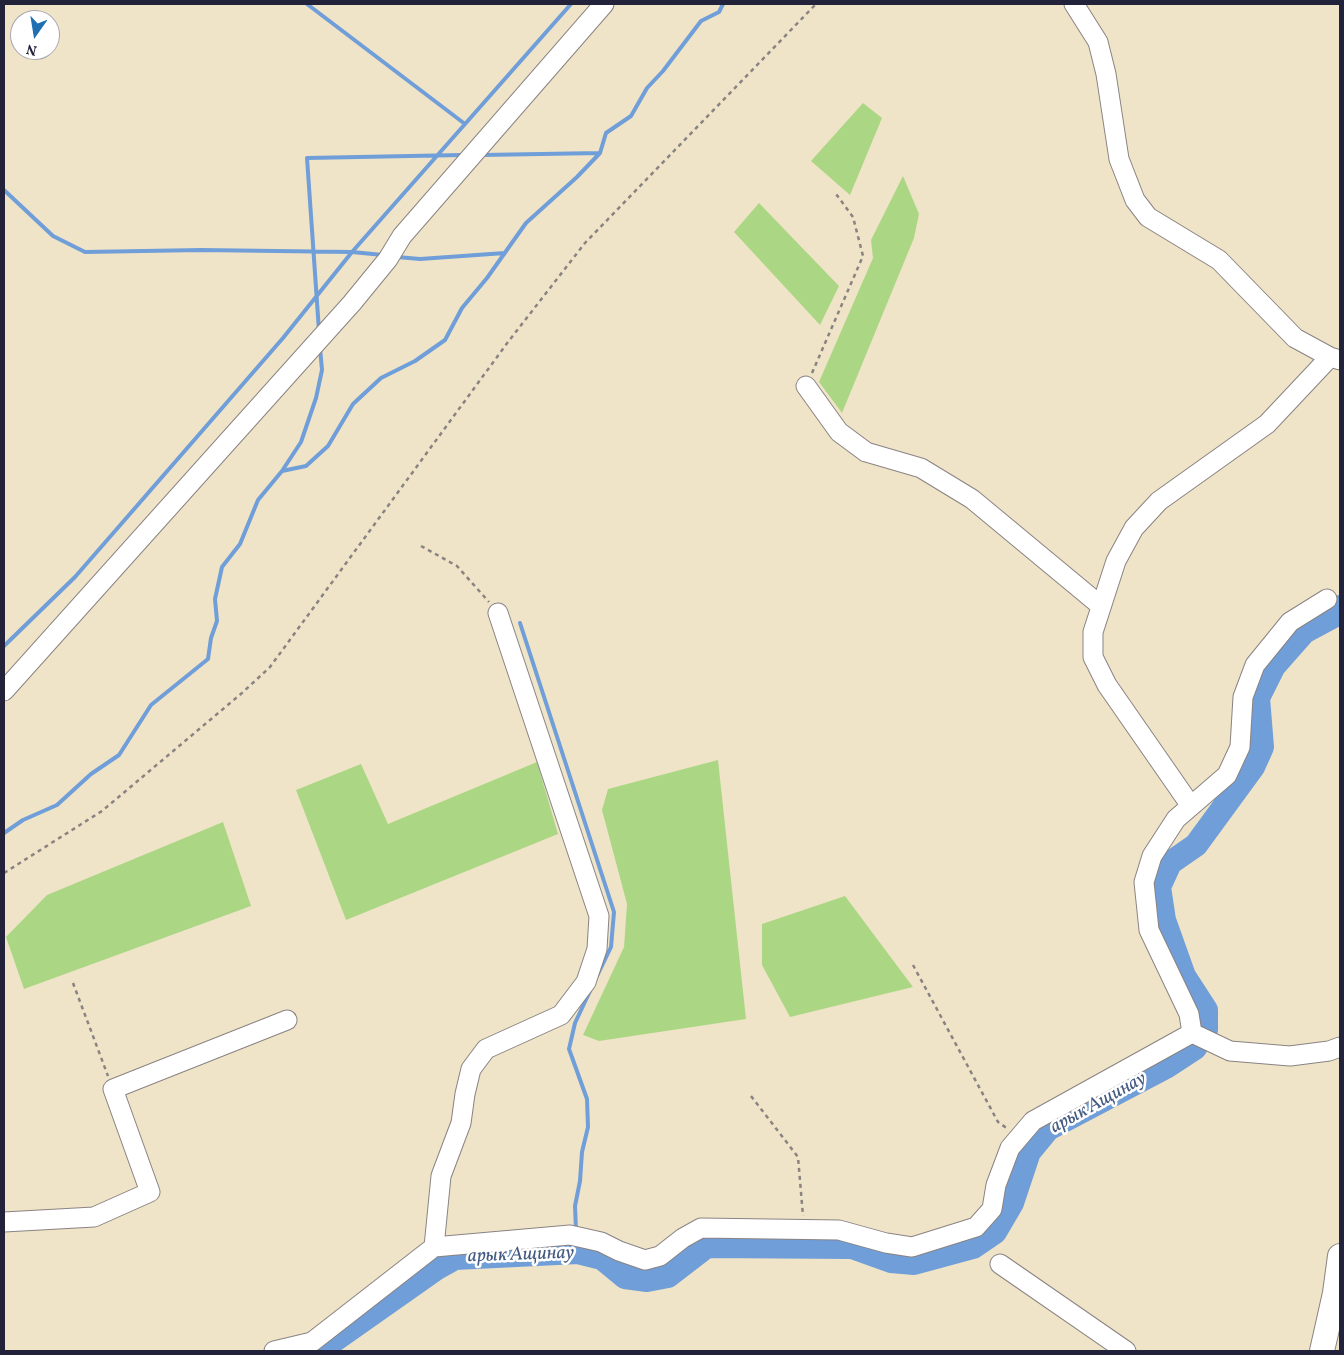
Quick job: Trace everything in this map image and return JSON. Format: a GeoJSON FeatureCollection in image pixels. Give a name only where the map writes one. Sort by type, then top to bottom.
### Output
{"type":"FeatureCollection","features":[{"type":"Feature","properties":{"kind":"main road"},"geometry":{"type":"LineString","coordinates":[[1322,1351],[1335,1293],[1340,1256]]}},
{"type":"Feature","properties":{"kind":"street"},"geometry":{"type":"LineString","coordinates":[[4,691],[352,303],[388,259],[402,236],[604,4]]}},
{"type":"Feature","properties":{"kind":"street"},"geometry":{"type":"LineString","coordinates":[[1074,4],[1098,42],[1106,74],[1119,159],[1135,200],[1148,217],[1219,260],[1295,338],[1335,358],[1268,424],[1159,501],[1134,528],[1116,561],[1101,606],[1093,632],[1093,657],[1107,685],[1191,806]]}},
{"type":"Feature","properties":{"kind":"street"},"geometry":{"type":"LineString","coordinates":[[806,386],[839,432],[859,447],[866,452],[922,468],[972,498],[1101,606]]}},
{"type":"Feature","properties":{"kind":"street"},"geometry":{"type":"LineString","coordinates":[[1193,1033],[1189,1014],[1149,930],[1144,882],[1152,856],[1176,819],[1227,775],[1240,747],[1243,697],[1255,665],[1290,622],[1327,599]]}},
{"type":"Feature","properties":{"kind":"street"},"geometry":{"type":"LineString","coordinates":[[434,1247],[441,1176],[461,1123],[471,1069],[486,1049],[561,1015],[586,982],[597,949],[599,916],[498,613]]}},
{"type":"Feature","properties":{"kind":"street"},"geometry":{"type":"LineString","coordinates":[[4,1222],[94,1217],[150,1192],[113,1089],[287,1020]]}},
{"type":"Feature","properties":{"kind":"street"},"geometry":{"type":"LineString","coordinates":[[1193,1033],[1230,1051],[1290,1056],[1329,1051],[1340,1047]]}},
{"type":"Feature","properties":{"kind":"street"},"geometry":{"type":"LineString","coordinates":[[274,1351],[312,1342],[434,1247],[570,1235],[601,1242],[619,1251],[645,1260],[660,1256],[683,1238],[701,1228],[839,1230],[912,1247],[976,1227],[992,1209],[996,1185],[1010,1148],[1033,1121],[1193,1033]]}},
{"type":"Feature","properties":{"kind":"street"},"geometry":{"type":"LineString","coordinates":[[1000,1264],[1126,1351]]}},
{"type":"Feature","properties":{"kind":"path"},"geometry":{"type":"LineString","coordinates":[[4,873],[102,810],[242,693],[270,667],[508,342],[585,243],[816,4]]}},
{"type":"Feature","properties":{"kind":"path"},"geometry":{"type":"LineString","coordinates":[[806,386],[863,256],[853,218],[836,194]]}},
{"type":"Feature","properties":{"kind":"path"},"geometry":{"type":"LineString","coordinates":[[421,546],[457,566],[498,613]]}},
{"type":"Feature","properties":{"kind":"path"},"geometry":{"type":"LineString","coordinates":[[913,965],[998,1122],[1020,1136]]}},
{"type":"Feature","properties":{"kind":"path"},"geometry":{"type":"LineString","coordinates":[[73,983],[113,1089]]}},
{"type":"Feature","properties":{"kind":"path"},"geometry":{"type":"LineString","coordinates":[[751,1096],[798,1157],[804,1230]]}},
{"type":"Feature","properties":{"kind":"green space"},"geometry":{"type":"Polygon","coordinates":[[[863,103],[882,118],[850,195],[811,161],[863,103]]]}},
{"type":"Feature","properties":{"kind":"green space"},"geometry":{"type":"Polygon","coordinates":[[[903,176],[919,214],[914,238],[842,413],[819,382],[873,258],[871,240],[903,176]]]}},
{"type":"Feature","properties":{"kind":"green space"},"geometry":{"type":"Polygon","coordinates":[[[759,203],[839,286],[820,325],[734,232],[759,203]]]}},
{"type":"Feature","properties":{"kind":"green space"},"geometry":{"type":"Polygon","coordinates":[[[718,760],[746,1019],[599,1041],[583,1035],[624,947],[627,904],[602,810],[608,789],[718,760]]]}},
{"type":"Feature","properties":{"kind":"green space"},"geometry":{"type":"Polygon","coordinates":[[[537,762],[558,834],[346,920],[296,790],[361,764],[388,824],[537,762]]]}},
{"type":"Feature","properties":{"kind":"green space"},"geometry":{"type":"Polygon","coordinates":[[[223,822],[251,906],[24,989],[6,937],[47,895],[223,822]]]}},
{"type":"Feature","properties":{"kind":"green space"},"geometry":{"type":"Polygon","coordinates":[[[845,896],[913,987],[790,1017],[762,965],[762,924],[845,896]]]}},
{"type":"Feature","properties":{"kind":"waterway"},"geometry":{"type":"LineString","coordinates":[[307,4],[465,124]]}},
{"type":"Feature","properties":{"kind":"waterway"},"geometry":{"type":"LineString","coordinates":[[4,646],[75,577],[283,338],[352,252],[571,4]]}},
{"type":"Feature","properties":{"kind":"waterway"},"geometry":{"type":"LineString","coordinates":[[4,833],[23,820],[57,805],[91,774],[119,755],[151,705],[208,659],[211,638],[217,621],[215,599],[222,567],[240,544],[258,500],[282,471],[306,466],[328,446],[353,404],[381,378],[415,361],[445,340],[462,308],[487,278],[526,223],[577,177],[600,153],[606,133],[631,116],[647,88],[663,71],[701,21],[719,12],[723,4]]}},
{"type":"Feature","properties":{"kind":"waterway"},"geometry":{"type":"LineString","coordinates":[[482,155],[600,153]]}},
{"type":"Feature","properties":{"kind":"waterway"},"geometry":{"type":"LineString","coordinates":[[319,331],[307,158],[462,155]]}},
{"type":"Feature","properties":{"kind":"waterway"},"geometry":{"type":"LineString","coordinates":[[4,190],[53,236],[85,252],[201,250],[352,252],[383,255]]}},
{"type":"Feature","properties":{"kind":"waterway"},"geometry":{"type":"LineString","coordinates":[[397,257],[420,259],[505,253]]}},
{"type":"Feature","properties":{"kind":"waterway"},"geometry":{"type":"LineString","coordinates":[[282,471],[301,442],[316,398],[322,370],[320,348]]}},
{"type":"Feature","properties":{"kind":"waterway","name":"арык Ащинау"},"geometry":{"type":"LineString","coordinates":[[319,1351],[437,1268],[455,1258],[578,1252],[602,1258],[625,1277],[647,1280],[668,1276],[707,1246],[852,1247],[891,1261],[914,1263],[973,1247],[995,1232],[1012,1203],[1029,1152],[1048,1129],[1166,1067],[1195,1048],[1206,1030],[1206,1010],[1184,976],[1164,920],[1159,887],[1170,863],[1196,845],[1253,767],[1262,747],[1258,698],[1274,666],[1304,632],[1332,617],[1340,607]]}},
{"type":"Feature","properties":{"kind":"waterway"},"geometry":{"type":"LineString","coordinates":[[520,623],[614,912],[611,947],[597,976]]}},
{"type":"Feature","properties":{"kind":"waterway"},"geometry":{"type":"LineString","coordinates":[[576,1230],[575,1206],[580,1181],[582,1152],[588,1127],[587,1099],[569,1049],[575,1023],[590,991]]}},
{"type":"Feature","properties":{"kind":"waterway"},"geometry":{"type":"LineString","coordinates":[[577,1242],[578,1252]]}}]}
